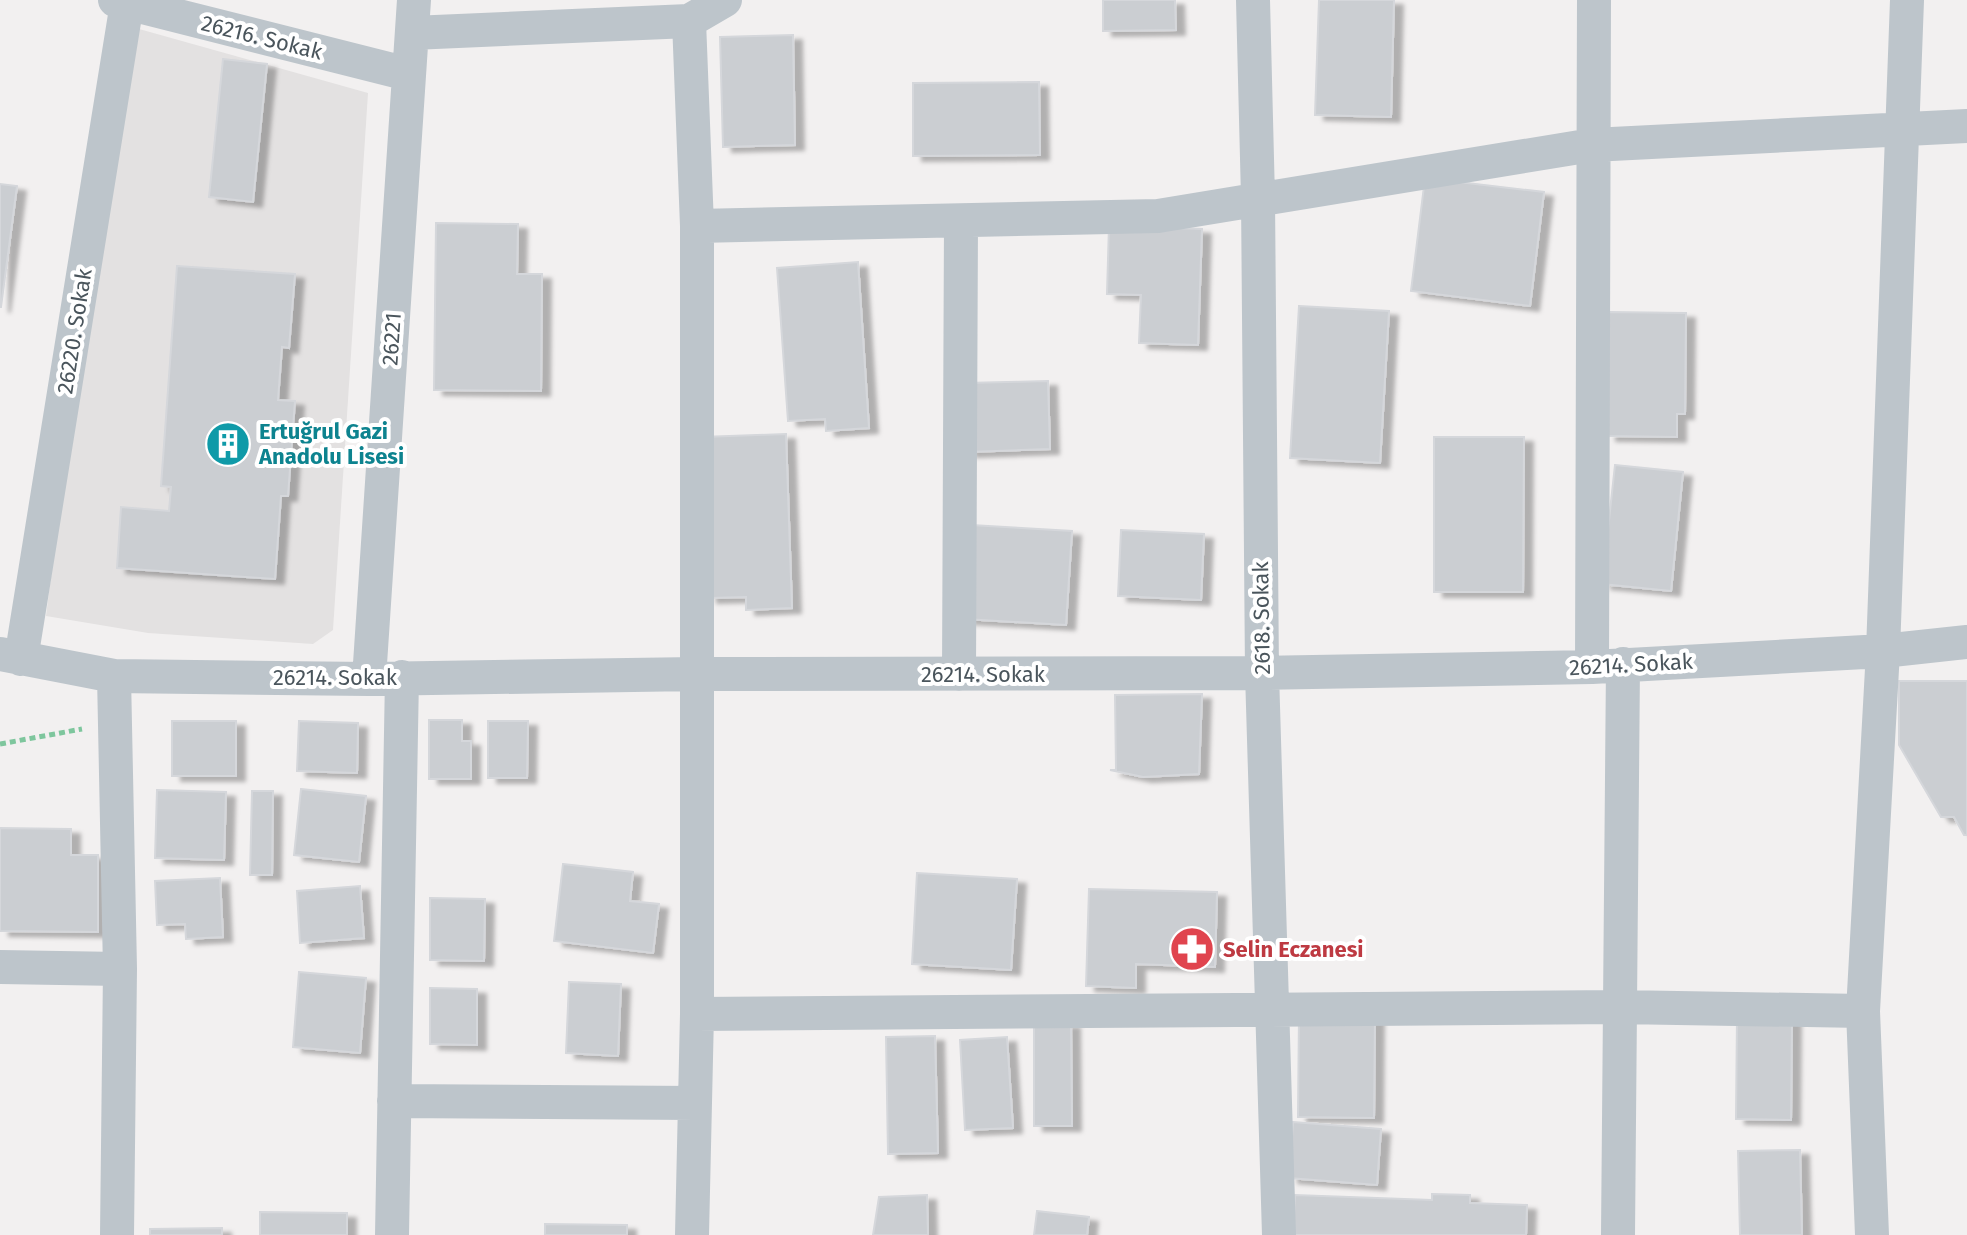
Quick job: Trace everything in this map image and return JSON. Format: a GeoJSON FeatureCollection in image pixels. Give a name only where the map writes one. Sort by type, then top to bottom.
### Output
{"type":"FeatureCollection","features":[{"type":"Feature","properties":{"kind":"street"},"geometry":{"type":"LineString","coordinates":[[413,16],[689,21],[725,0]]}},
{"type":"Feature","properties":{"kind":"street","name":"2618. Sokak"},"geometry":{"type":"LineString","coordinates":[[1253,0],[1262,673],[1279,1235]]}},
{"type":"Feature","properties":{"kind":"street"},"geometry":{"type":"LineString","coordinates":[[1594,0],[1592,145],[1619,1007],[1618,1235]]}},
{"type":"Feature","properties":{"kind":"street"},"geometry":{"type":"LineString","coordinates":[[1872,1235],[1863,1011],[1883,651],[1907,0]]}},
{"type":"Feature","properties":{"kind":"street","name":"26216. Sokak"},"geometry":{"type":"LineString","coordinates":[[121,2],[408,74]]}},
{"type":"Feature","properties":{"kind":"street","name":"26220. Sokak"},"geometry":{"type":"LineString","coordinates":[[10,656],[121,2]]}},
{"type":"Feature","properties":{"kind":"street","name":"26221"},"geometry":{"type":"LineString","coordinates":[[392,1235],[394,1101],[386,678],[408,74],[413,16]]}},
{"type":"Feature","properties":{"kind":"street"},"geometry":{"type":"LineString","coordinates":[[689,21],[697,226],[697,1014],[692,1235]]}},
{"type":"Feature","properties":{"kind":"street"},"geometry":{"type":"LineString","coordinates":[[697,226],[1158,216],[1592,145],[1967,126]]}},
{"type":"Feature","properties":{"kind":"street"},"geometry":{"type":"LineString","coordinates":[[959,674],[961,222]]}},
{"type":"Feature","properties":{"kind":"street","name":"26214. Sokak"},"geometry":{"type":"LineString","coordinates":[[10,656],[114,676],[386,678],[1262,673],[1608,666],[1883,651],[1967,642]]}},
{"type":"Feature","properties":{"kind":"street"},"geometry":{"type":"LineString","coordinates":[[114,676],[120,969],[117,1235]]}},
{"type":"Feature","properties":{"kind":"street"},"geometry":{"type":"LineString","coordinates":[[0,967],[120,969]]}},
{"type":"Feature","properties":{"kind":"street"},"geometry":{"type":"LineString","coordinates":[[697,1014],[1619,1007],[1863,1011]]}},
{"type":"Feature","properties":{"kind":"street"},"geometry":{"type":"LineString","coordinates":[[394,1101],[695,1103]]}},
{"type":"Feature","properties":{"kind":"path"},"geometry":{"type":"LineString","coordinates":[[0,744],[116,723]]}},
{"type":"Feature","properties":{"kind":"shaded area"},"geometry":{"type":"Polygon","coordinates":[[[132,27],[368,93],[333,630],[313,644],[148,633],[46,616],[120,29],[132,27]]]}},
{"type":"Feature","properties":{"kind":"building"},"geometry":{"type":"Polygon","coordinates":[[[1103,0],[1175,0],[1176,30],[1103,31],[1103,0]]]}},
{"type":"Feature","properties":{"kind":"building"},"geometry":{"type":"Polygon","coordinates":[[[1319,0],[1394,0],[1391,117],[1315,115],[1319,0]]]}},
{"type":"Feature","properties":{"kind":"building"},"geometry":{"type":"Polygon","coordinates":[[[793,35],[795,145],[723,147],[720,37],[793,35]]]}},
{"type":"Feature","properties":{"kind":"building"},"geometry":{"type":"Polygon","coordinates":[[[223,59],[267,64],[253,202],[209,197],[223,59]]]}},
{"type":"Feature","properties":{"kind":"building"},"geometry":{"type":"Polygon","coordinates":[[[1039,82],[1040,155],[913,156],[913,83],[1039,82]]]}},
{"type":"Feature","properties":{"kind":"building"},"geometry":{"type":"Polygon","coordinates":[[[1425,178],[1544,192],[1530,306],[1411,291],[1425,178]]]}},
{"type":"Feature","properties":{"kind":"building"},"geometry":{"type":"Polygon","coordinates":[[[0,184],[17,186],[1,307],[0,307],[0,184]]]}},
{"type":"Feature","properties":{"kind":"building"},"geometry":{"type":"Polygon","coordinates":[[[436,223],[518,224],[517,274],[542,274],[541,391],[434,390],[436,223]]]}},
{"type":"Feature","properties":{"kind":"building"},"geometry":{"type":"Polygon","coordinates":[[[1109,225],[1202,229],[1198,345],[1139,343],[1141,295],[1107,294],[1109,225]]]}},
{"type":"Feature","properties":{"kind":"building"},"geometry":{"type":"Polygon","coordinates":[[[858,262],[869,428],[826,431],[825,419],[788,421],[777,268],[858,262]]]}},
{"type":"Feature","properties":{"kind":"building","name":"Ertuğrul Gazi Anadolu Lisesi"},"geometry":{"type":"Polygon","coordinates":[[[177,266],[295,274],[289,348],[282,347],[278,400],[295,401],[288,496],[281,496],[275,579],[117,568],[121,507],[169,511],[171,487],[161,486],[177,266]]]}},
{"type":"Feature","properties":{"kind":"building"},"geometry":{"type":"Polygon","coordinates":[[[1299,306],[1389,311],[1380,463],[1290,458],[1299,306]]]}},
{"type":"Feature","properties":{"kind":"building"},"geometry":{"type":"Polygon","coordinates":[[[1609,312],[1686,313],[1685,414],[1677,414],[1677,437],[1607,436],[1609,312]]]}},
{"type":"Feature","properties":{"kind":"building"},"geometry":{"type":"Polygon","coordinates":[[[1048,381],[1050,449],[967,452],[965,383],[1048,381]]]}},
{"type":"Feature","properties":{"kind":"building"},"geometry":{"type":"Polygon","coordinates":[[[786,434],[792,608],[746,610],[746,597],[708,598],[702,437],[786,434]]]}},
{"type":"Feature","properties":{"kind":"building"},"geometry":{"type":"Polygon","coordinates":[[[1434,437],[1524,437],[1523,592],[1434,592],[1434,437]]]}},
{"type":"Feature","properties":{"kind":"building"},"geometry":{"type":"Polygon","coordinates":[[[1615,465],[1683,472],[1671,591],[1602,584],[1615,465]]]}},
{"type":"Feature","properties":{"kind":"building"},"geometry":{"type":"Polygon","coordinates":[[[971,525],[1072,531],[1066,625],[965,619],[971,525]]]}},
{"type":"Feature","properties":{"kind":"building"},"geometry":{"type":"Polygon","coordinates":[[[1121,530],[1204,534],[1201,600],[1118,596],[1121,530]]]}},
{"type":"Feature","properties":{"kind":"building"},"geometry":{"type":"Polygon","coordinates":[[[1899,681],[1967,681],[1967,835],[1964,835],[1954,817],[1941,817],[1899,745],[1899,681]]]}},
{"type":"Feature","properties":{"kind":"building"},"geometry":{"type":"Polygon","coordinates":[[[1202,694],[1199,774],[1143,777],[1110,770],[1116,770],[1115,695],[1202,694]]]}},
{"type":"Feature","properties":{"kind":"building"},"geometry":{"type":"Polygon","coordinates":[[[429,720],[462,720],[462,741],[471,741],[471,779],[429,779],[429,720]]]}},
{"type":"Feature","properties":{"kind":"building"},"geometry":{"type":"Polygon","coordinates":[[[172,721],[236,721],[236,776],[172,776],[172,721]]]}},
{"type":"Feature","properties":{"kind":"building"},"geometry":{"type":"Polygon","coordinates":[[[299,721],[358,723],[357,773],[297,771],[299,721]]]}},
{"type":"Feature","properties":{"kind":"building"},"geometry":{"type":"Polygon","coordinates":[[[488,721],[528,721],[527,778],[488,778],[488,721]]]}},
{"type":"Feature","properties":{"kind":"building"},"geometry":{"type":"Polygon","coordinates":[[[301,789],[366,796],[359,862],[294,855],[301,789]]]}},
{"type":"Feature","properties":{"kind":"building"},"geometry":{"type":"Polygon","coordinates":[[[157,790],[226,792],[224,860],[155,858],[157,790]]]}},
{"type":"Feature","properties":{"kind":"building"},"geometry":{"type":"Polygon","coordinates":[[[252,791],[273,791],[272,875],[250,875],[252,791]]]}},
{"type":"Feature","properties":{"kind":"building"},"geometry":{"type":"Polygon","coordinates":[[[0,828],[71,829],[71,855],[98,855],[98,932],[0,931],[0,828]]]}},
{"type":"Feature","properties":{"kind":"building"},"geometry":{"type":"Polygon","coordinates":[[[563,864],[633,872],[630,901],[659,904],[653,953],[554,941],[563,864]]]}},
{"type":"Feature","properties":{"kind":"building"},"geometry":{"type":"Polygon","coordinates":[[[917,873],[1017,879],[1011,970],[912,964],[917,873]]]}},
{"type":"Feature","properties":{"kind":"building"},"geometry":{"type":"Polygon","coordinates":[[[220,878],[223,937],[186,939],[185,924],[157,925],[155,881],[220,878]]]}},
{"type":"Feature","properties":{"kind":"building"},"geometry":{"type":"Polygon","coordinates":[[[360,886],[364,938],[300,943],[297,891],[360,886]]]}},
{"type":"Feature","properties":{"kind":"building"},"geometry":{"type":"Polygon","coordinates":[[[1089,889],[1217,892],[1215,967],[1136,964],[1136,988],[1086,986],[1089,889]]]}},
{"type":"Feature","properties":{"kind":"building"},"geometry":{"type":"Polygon","coordinates":[[[430,898],[485,899],[484,961],[430,960],[430,898]]]}},
{"type":"Feature","properties":{"kind":"building"},"geometry":{"type":"Polygon","coordinates":[[[299,972],[366,978],[360,1053],[293,1047],[299,972]]]}},
{"type":"Feature","properties":{"kind":"building"},"geometry":{"type":"Polygon","coordinates":[[[569,982],[621,984],[618,1056],[566,1053],[569,982]]]}},
{"type":"Feature","properties":{"kind":"building"},"geometry":{"type":"Polygon","coordinates":[[[430,988],[477,989],[477,1045],[430,1044],[430,988]]]}},
{"type":"Feature","properties":{"kind":"building"},"geometry":{"type":"Polygon","coordinates":[[[1299,1013],[1375,1014],[1374,1118],[1298,1117],[1299,1013]]]}},
{"type":"Feature","properties":{"kind":"building"},"geometry":{"type":"Polygon","coordinates":[[[1737,1016],[1792,1017],[1791,1120],[1736,1119],[1737,1016]]]}},
{"type":"Feature","properties":{"kind":"building"},"geometry":{"type":"Polygon","coordinates":[[[1034,1023],[1071,1023],[1072,1126],[1034,1126],[1034,1023]]]}},
{"type":"Feature","properties":{"kind":"building"},"geometry":{"type":"Polygon","coordinates":[[[935,1036],[938,1153],[888,1154],[886,1037],[935,1036]]]}},
{"type":"Feature","properties":{"kind":"building"},"geometry":{"type":"Polygon","coordinates":[[[1007,1037],[1013,1128],[965,1130],[960,1040],[1007,1037]]]}},
{"type":"Feature","properties":{"kind":"building"},"geometry":{"type":"Polygon","coordinates":[[[1293,1122],[1381,1129],[1377,1185],[1289,1178],[1293,1122]]]}},
{"type":"Feature","properties":{"kind":"building"},"geometry":{"type":"Polygon","coordinates":[[[1800,1150],[1802,1235],[1740,1235],[1738,1151],[1800,1150]]]}},
{"type":"Feature","properties":{"kind":"building"},"geometry":{"type":"Polygon","coordinates":[[[1432,1194],[1470,1195],[1470,1203],[1527,1205],[1526,1235],[1293,1235],[1295,1195],[1432,1200],[1432,1194]]]}},
{"type":"Feature","properties":{"kind":"building"},"geometry":{"type":"Polygon","coordinates":[[[927,1195],[928,1235],[873,1235],[879,1197],[927,1195]]]}},
{"type":"Feature","properties":{"kind":"building"},"geometry":{"type":"Polygon","coordinates":[[[1037,1211],[1089,1217],[1087,1235],[1034,1235],[1037,1211]]]}},
{"type":"Feature","properties":{"kind":"building"},"geometry":{"type":"Polygon","coordinates":[[[260,1212],[347,1213],[347,1235],[260,1235],[260,1212]]]}},
{"type":"Feature","properties":{"kind":"building"},"geometry":{"type":"Polygon","coordinates":[[[545,1224],[627,1225],[627,1235],[545,1235],[545,1224]]]}},
{"type":"Feature","properties":{"kind":"building"},"geometry":{"type":"Polygon","coordinates":[[[222,1228],[222,1235],[150,1235],[150,1229],[222,1228]]]}},
{"type":"Feature","properties":{"kind":"place","name":"Ertuğrul Gazi Anadolu Lisesi"},"geometry":{"type":"Point","coordinates":[228,444]}},
{"type":"Feature","properties":{"kind":"place","name":"Selin Eczanesi"},"geometry":{"type":"Point","coordinates":[1192,949]}}]}
